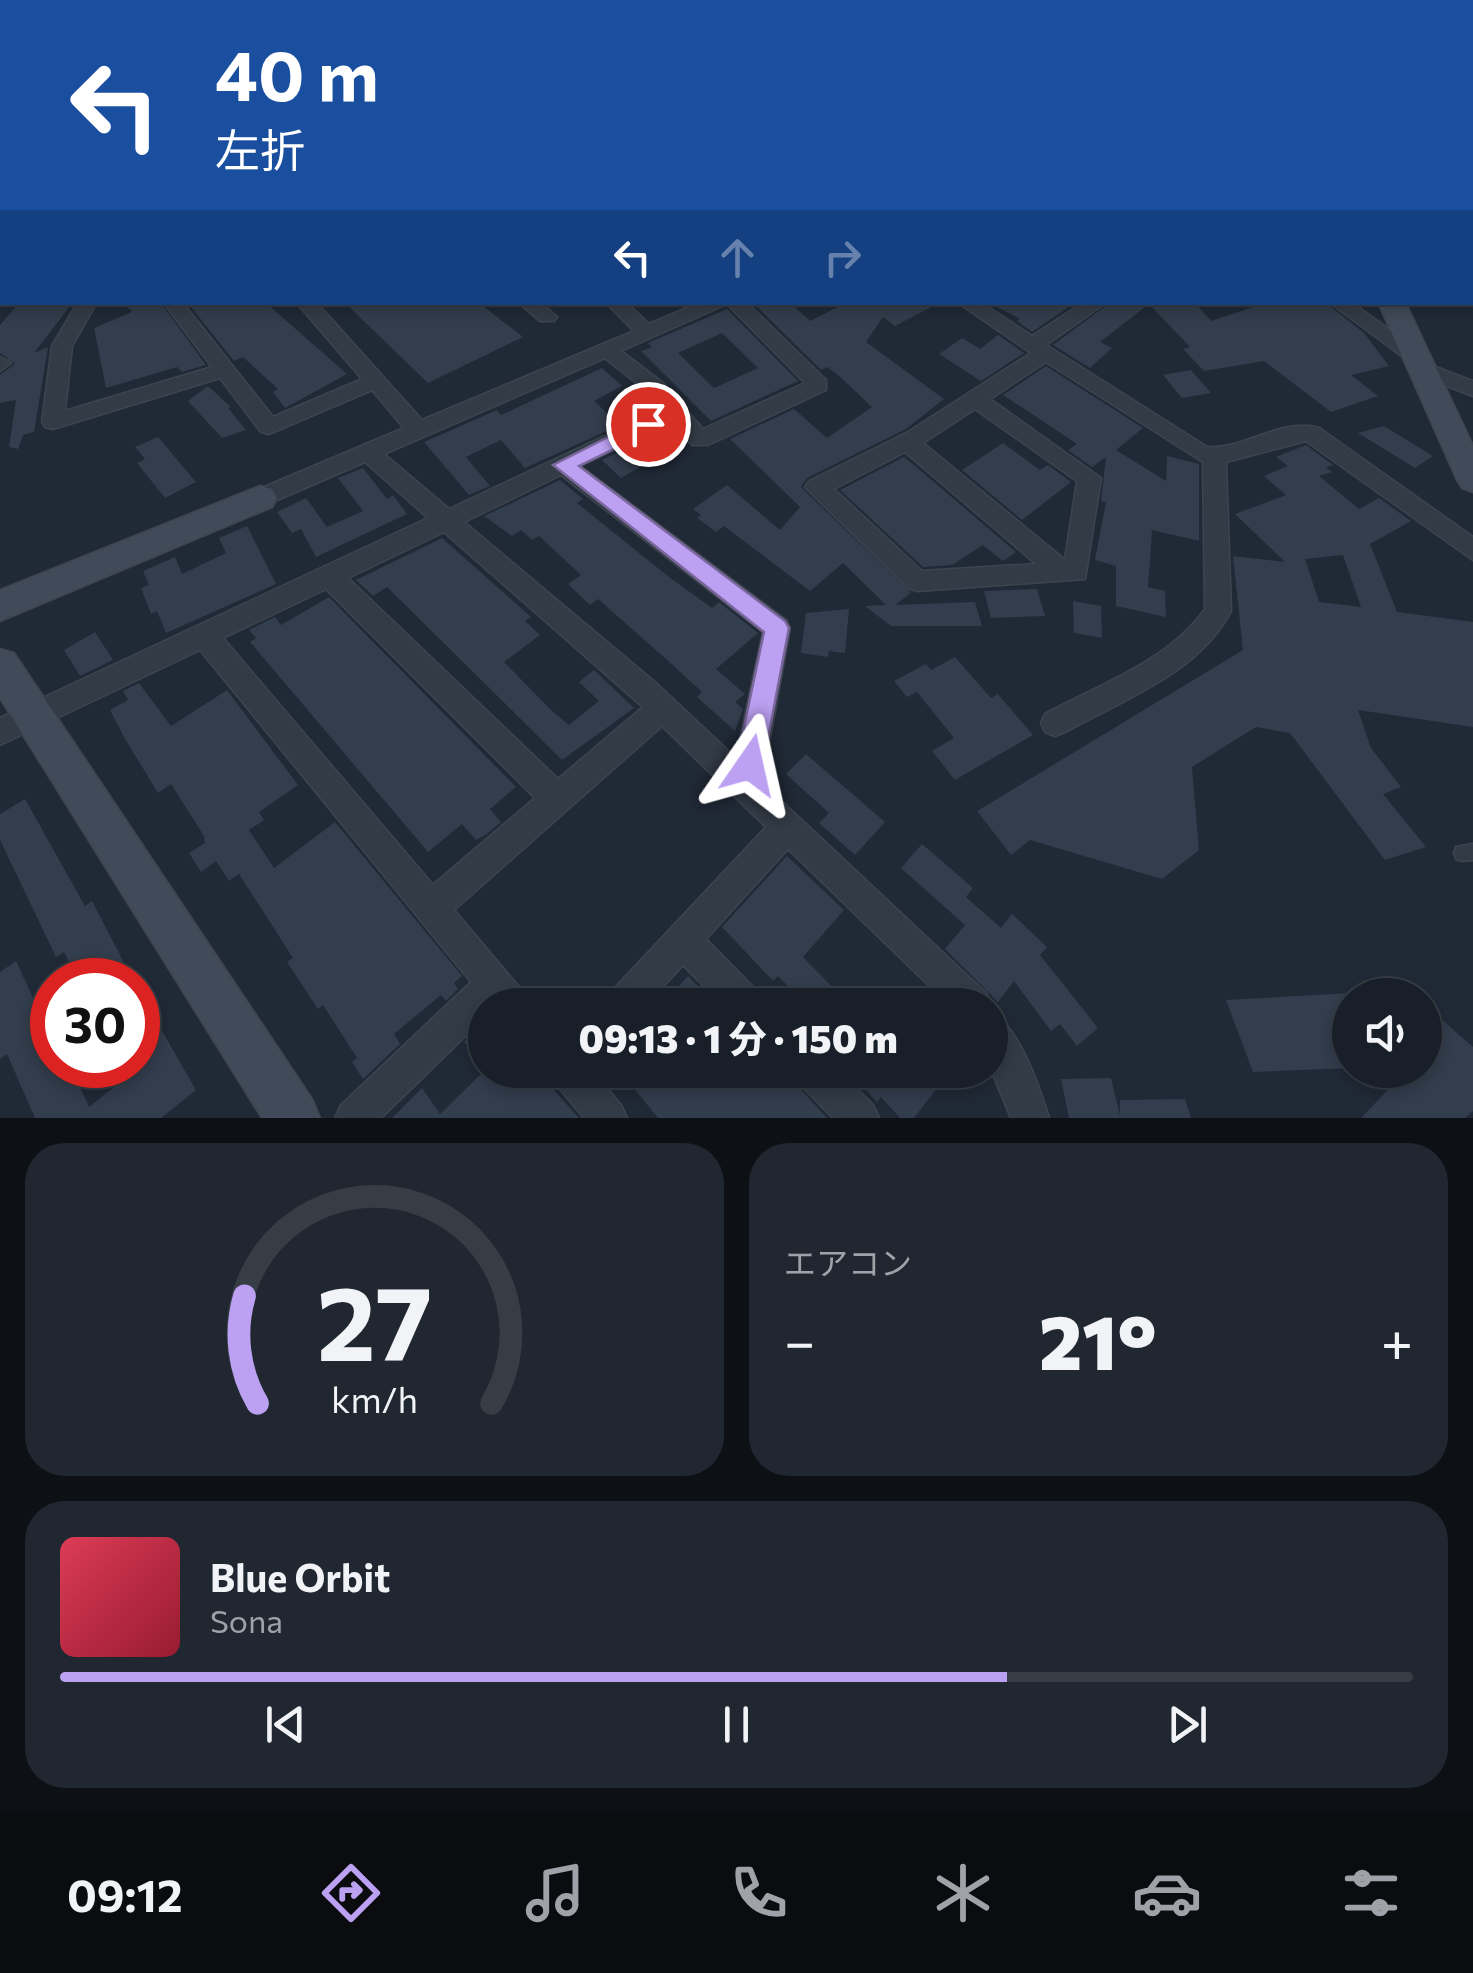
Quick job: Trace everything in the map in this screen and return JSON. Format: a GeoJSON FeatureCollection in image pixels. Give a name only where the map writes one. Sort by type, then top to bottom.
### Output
{"type":"FeatureCollection","features":[{"type":"Feature","properties":{"kind":"street"},"geometry":{"type":"LineString","coordinates":[[86,305],[62,346],[53,422],[224,370]]}},
{"type":"Feature","properties":{"kind":"street"},"geometry":{"type":"LineString","coordinates":[[174,305],[269,427],[375,381]]}},
{"type":"Feature","properties":{"kind":"street"},"geometry":{"type":"LineString","coordinates":[[308,305],[419,430]]}},
{"type":"Feature","properties":{"kind":"street"},"geometry":{"type":"LineString","coordinates":[[530,305],[548,317]]}},
{"type":"Feature","properties":{"kind":"street"},"geometry":{"type":"LineString","coordinates":[[617,305],[648,334]]}},
{"type":"Feature","properties":{"kind":"street"},"geometry":{"type":"LineString","coordinates":[[0,606],[712,305]]}},
{"type":"Feature","properties":{"kind":"street"},"geometry":{"type":"LineString","coordinates":[[598,355],[656,388],[700,440],[819,385],[738,305]]}},
{"type":"Feature","properties":{"kind":"street"},"geometry":{"type":"LineString","coordinates":[[971,305],[1202,454],[1224,458],[1290,432],[1311,433],[1473,550]]}},
{"type":"Feature","properties":{"kind":"street"},"geometry":{"type":"LineString","coordinates":[[976,399],[1089,478],[1076,572],[917,581],[816,487],[907,442],[976,399],[1094,305]]}},
{"type":"Feature","properties":{"kind":"street"},"geometry":{"type":"LineString","coordinates":[[1342,305],[1417,361],[1473,389]]}},
{"type":"Feature","properties":{"kind":"street"},"geometry":{"type":"LineString","coordinates":[[1392,305],[1473,480]]}},
{"type":"Feature","properties":{"kind":"street"},"geometry":{"type":"LineString","coordinates":[[17,725],[676,411]]}},
{"type":"Feature","properties":{"kind":"street"},"geometry":{"type":"LineString","coordinates":[[907,442],[1062,572]]}},
{"type":"Feature","properties":{"kind":"street"},"geometry":{"type":"LineString","coordinates":[[367,452],[663,708],[956,988]]}},
{"type":"Feature","properties":{"kind":"street"},"geometry":{"type":"LineString","coordinates":[[1054,723],[1193,645],[1213,621],[1218,611],[1214,456]]}},
{"type":"Feature","properties":{"kind":"street"},"geometry":{"type":"LineString","coordinates":[[563,465],[777,628],[750,765],[737,778]]}},
{"type":"Feature","properties":{"kind":"street"},"geometry":{"type":"LineString","coordinates":[[330,576],[557,799]]}},
{"type":"Feature","properties":{"kind":"street"},"geometry":{"type":"LineString","coordinates":[[205,636],[497,988]]}},
{"type":"Feature","properties":{"kind":"street"},"geometry":{"type":"LineString","coordinates":[[0,665],[17,725],[293,1118]]}},
{"type":"Feature","properties":{"kind":"street"},"geometry":{"type":"LineString","coordinates":[[431,908],[663,708]]}},
{"type":"Feature","properties":{"kind":"street"},"geometry":{"type":"LineString","coordinates":[[638,988],[788,826]]}},
{"type":"Feature","properties":{"kind":"street"},"geometry":{"type":"LineString","coordinates":[[683,941],[730,988]]}},
{"type":"Feature","properties":{"kind":"street"},"geometry":{"type":"LineString","coordinates":[[354,1118],[468,1024]]}},
{"type":"Feature","properties":{"kind":"street"},"geometry":{"type":"LineString","coordinates":[[1008,1064],[1030,1118]]}},
{"type":"Feature","properties":{"kind":"street"},"geometry":{"type":"LineString","coordinates":[[583,1088],[608,1118]]}},
{"type":"Feature","properties":{"kind":"street"},"geometry":{"type":"LineString","coordinates":[[830,1088],[860,1118]]}},
{"type":"Feature","properties":{"kind":"building"},"geometry":{"type":"Polygon","coordinates":[[[17,305],[71,305],[34,353],[48,347],[34,432],[23,435],[18,449],[9,447],[16,400],[0,403],[0,375],[15,364],[0,353],[0,325],[17,305]]]}},
{"type":"Feature","properties":{"kind":"building"},"geometry":{"type":"Polygon","coordinates":[[[126,305],[162,305],[206,365],[182,372],[177,367],[106,388],[94,328],[132,312],[126,305]]]}},
{"type":"Feature","properties":{"kind":"building"},"geometry":{"type":"Polygon","coordinates":[[[189,305],[268,305],[347,374],[285,408],[273,392],[278,389],[243,357],[234,361],[189,305]]]}},
{"type":"Feature","properties":{"kind":"building"},"geometry":{"type":"Polygon","coordinates":[[[347,305],[482,305],[523,337],[428,383],[347,305]]]}},
{"type":"Feature","properties":{"kind":"building"},"geometry":{"type":"Polygon","coordinates":[[[755,305],[792,305],[810,321],[842,305],[935,305],[895,326],[883,317],[866,342],[944,399],[906,429],[807,478],[801,487],[911,593],[895,605],[975,602],[982,626],[891,626],[865,606],[886,605],[843,563],[810,591],[724,526],[716,532],[697,518],[701,515],[693,509],[727,485],[780,530],[800,507],[730,439],[794,409],[827,438],[872,407],[827,367],[821,370],[755,305]]]}},
{"type":"Feature","properties":{"kind":"building"},"geometry":{"type":"Polygon","coordinates":[[[994,305],[1072,305],[1032,332],[1017,321],[1020,319],[994,305]]]}},
{"type":"Feature","properties":{"kind":"building"},"geometry":{"type":"Polygon","coordinates":[[[1107,305],[1148,305],[1100,342],[1112,348],[1090,368],[1053,345],[1107,305]]]}},
{"type":"Feature","properties":{"kind":"building"},"geometry":{"type":"Polygon","coordinates":[[[1150,305],[1197,305],[1211,321],[1260,305],[1329,305],[1364,333],[1389,366],[1351,375],[1378,396],[1331,412],[1264,361],[1204,371],[1183,349],[1190,347],[1150,305]]]}},
{"type":"Feature","properties":{"kind":"building"},"geometry":{"type":"Polygon","coordinates":[[[727,309],[798,381],[711,421],[641,351],[652,347],[648,343],[727,309]],[[722,333],[678,353],[714,388],[758,368],[722,333]]]}},
{"type":"Feature","properties":{"kind":"building"},"geometry":{"type":"Polygon","coordinates":[[[998,335],[1024,353],[981,381],[939,354],[962,338],[980,349],[998,335]]]}},
{"type":"Feature","properties":{"kind":"building"},"geometry":{"type":"Polygon","coordinates":[[[1046,366],[1143,428],[1116,450],[1166,481],[1167,456],[1199,464],[1199,541],[1152,530],[1148,587],[1165,591],[1166,617],[1116,606],[1116,566],[1095,560],[1106,502],[1101,501],[1106,457],[1092,467],[1068,450],[1077,444],[1003,395],[1046,366]]]}},
{"type":"Feature","properties":{"kind":"building"},"geometry":{"type":"Polygon","coordinates":[[[602,368],[622,386],[594,401],[620,425],[525,468],[501,440],[466,457],[490,486],[469,495],[424,442],[497,410],[501,415],[602,368]]]}},
{"type":"Feature","properties":{"kind":"building"},"geometry":{"type":"Polygon","coordinates":[[[1191,370],[1211,393],[1182,398],[1163,375],[1191,370]]]}},
{"type":"Feature","properties":{"kind":"building"},"geometry":{"type":"Polygon","coordinates":[[[208,386],[231,407],[228,408],[246,430],[222,438],[188,401],[208,386]]]}},
{"type":"Feature","properties":{"kind":"building"},"geometry":{"type":"Polygon","coordinates":[[[1384,426],[1433,456],[1415,468],[1358,433],[1384,426]]]}},
{"type":"Feature","properties":{"kind":"building"},"geometry":{"type":"Polygon","coordinates":[[[665,433],[684,449],[664,460],[646,444],[665,433]]]}},
{"type":"Feature","properties":{"kind":"building"},"geometry":{"type":"Polygon","coordinates":[[[158,437],[196,482],[165,498],[137,463],[145,459],[135,447],[158,437]]]}},
{"type":"Feature","properties":{"kind":"building"},"geometry":{"type":"Polygon","coordinates":[[[639,442],[655,458],[621,478],[602,460],[639,442]]]}},
{"type":"Feature","properties":{"kind":"building"},"geometry":{"type":"Polygon","coordinates":[[[1003,443],[1040,470],[1048,465],[1071,482],[1022,520],[962,470],[1003,443]]]}},
{"type":"Feature","properties":{"kind":"building"},"geometry":{"type":"Polygon","coordinates":[[[1306,445],[1333,465],[1326,467],[1332,472],[1319,476],[1359,509],[1379,498],[1411,521],[1370,544],[1397,612],[1473,622],[1473,727],[1358,710],[1371,748],[1401,787],[1383,794],[1426,847],[1385,860],[1290,733],[1256,727],[1192,767],[1199,850],[1162,879],[1030,840],[1011,855],[977,811],[1243,650],[1233,556],[1285,562],[1235,514],[1286,495],[1264,476],[1288,466],[1276,457],[1306,445]],[[1343,555],[1305,559],[1319,602],[1361,607],[1343,555]]]}},
{"type":"Feature","properties":{"kind":"building"},"geometry":{"type":"Polygon","coordinates":[[[904,457],[1016,552],[1003,561],[983,545],[952,565],[923,567],[840,490],[904,457]]]}},
{"type":"Feature","properties":{"kind":"building"},"geometry":{"type":"Polygon","coordinates":[[[363,468],[387,499],[393,495],[407,514],[316,557],[301,529],[292,533],[277,512],[306,498],[327,527],[363,511],[338,478],[363,468]]]}},
{"type":"Feature","properties":{"kind":"building"},"geometry":{"type":"Polygon","coordinates":[[[560,480],[583,499],[577,503],[669,577],[712,608],[719,602],[758,633],[716,669],[745,694],[735,702],[743,709],[735,731],[697,697],[702,692],[598,599],[590,605],[568,584],[581,575],[539,536],[532,540],[521,530],[512,536],[484,516],[560,480]]]}},
{"type":"Feature","properties":{"kind":"building"},"geometry":{"type":"Polygon","coordinates":[[[247,526],[276,584],[166,633],[157,611],[151,614],[141,588],[149,585],[143,571],[175,557],[182,574],[226,553],[219,538],[247,526]]]}},
{"type":"Feature","properties":{"kind":"building"},"geometry":{"type":"Polygon","coordinates":[[[442,538],[531,617],[525,621],[540,635],[504,662],[550,709],[569,725],[599,701],[579,682],[594,670],[634,708],[562,760],[387,587],[373,596],[356,580],[442,538]]]}},
{"type":"Feature","properties":{"kind":"building"},"geometry":{"type":"Polygon","coordinates":[[[1037,589],[1045,616],[991,618],[984,591],[1037,589]]]}},
{"type":"Feature","properties":{"kind":"building"},"geometry":{"type":"Polygon","coordinates":[[[329,597],[516,787],[490,809],[501,822],[487,834],[476,840],[462,824],[428,852],[250,642],[256,638],[249,630],[275,617],[281,625],[329,597]]]}},
{"type":"Feature","properties":{"kind":"building"},"geometry":{"type":"Polygon","coordinates":[[[1073,601],[1101,606],[1102,638],[1074,633],[1073,601]]]}},
{"type":"Feature","properties":{"kind":"building"},"geometry":{"type":"Polygon","coordinates":[[[849,609],[845,653],[829,651],[828,657],[801,653],[806,613],[849,609]]]}},
{"type":"Feature","properties":{"kind":"building"},"geometry":{"type":"Polygon","coordinates":[[[95,632],[113,660],[80,676],[64,650],[95,632]]]}},
{"type":"Feature","properties":{"kind":"building"},"geometry":{"type":"Polygon","coordinates":[[[955,657],[991,698],[998,694],[1033,735],[955,780],[932,751],[954,738],[917,692],[907,697],[894,681],[926,664],[931,670],[955,657]]]}},
{"type":"Feature","properties":{"kind":"building"},"geometry":{"type":"Polygon","coordinates":[[[139,683],[171,726],[227,690],[298,785],[259,812],[264,820],[249,830],[274,868],[335,822],[462,976],[454,983],[458,989],[446,1001],[441,995],[394,1034],[400,1044],[363,1079],[352,1062],[357,1058],[323,1005],[318,1009],[287,962],[293,958],[239,874],[229,881],[216,861],[201,872],[189,853],[205,843],[204,836],[171,784],[158,793],[110,710],[128,700],[123,691],[139,683]]]}},
{"type":"Feature","properties":{"kind":"building"},"geometry":{"type":"Polygon","coordinates":[[[806,754],[885,822],[855,855],[819,823],[829,813],[786,774],[806,754]]]}},
{"type":"Feature","properties":{"kind":"building"},"geometry":{"type":"Polygon","coordinates":[[[25,799],[85,906],[92,901],[122,958],[67,958],[64,952],[56,957],[0,840],[0,814],[25,799]]]}},
{"type":"Feature","properties":{"kind":"building"},"geometry":{"type":"Polygon","coordinates":[[[922,844],[973,888],[966,897],[1001,928],[1012,914],[1047,947],[1040,955],[1098,1028],[1077,1046],[1060,1024],[1051,1031],[1014,981],[1008,989],[984,988],[945,949],[965,925],[901,868],[922,844]]]}},
{"type":"Feature","properties":{"kind":"building"},"geometry":{"type":"Polygon","coordinates":[[[787,856],[844,910],[803,957],[833,988],[790,988],[778,976],[773,981],[722,927],[787,856]]]}},
{"type":"Feature","properties":{"kind":"building"},"geometry":{"type":"Polygon","coordinates":[[[16,961],[30,991],[30,1088],[80,1088],[89,1107],[113,1088],[160,1088],[160,1027],[196,1090],[161,1118],[35,1118],[7,1054],[0,1059],[0,972],[16,961]]]}},
{"type":"Feature","properties":{"kind":"building"},"geometry":{"type":"Polygon","coordinates":[[[688,976],[700,988],[677,988],[688,976]]]}},
{"type":"Feature","properties":{"kind":"building"},"geometry":{"type":"Polygon","coordinates":[[[1332,994],[1332,1069],[1253,1072],[1226,1000],[1332,994]]]}},
{"type":"Feature","properties":{"kind":"building"},"geometry":{"type":"Polygon","coordinates":[[[1442,1020],[1473,1047],[1473,1111],[1465,1118],[1361,1118],[1390,1088],[1442,1088],[1442,1020]]]}},
{"type":"Feature","properties":{"kind":"building"},"geometry":{"type":"Polygon","coordinates":[[[1111,1078],[1120,1115],[1120,1100],[1185,1099],[1191,1118],[1069,1118],[1061,1079],[1111,1078]]]}},
{"type":"Feature","properties":{"kind":"building"},"geometry":{"type":"Polygon","coordinates":[[[468,1087],[552,1088],[579,1118],[392,1118],[422,1088],[440,1114],[468,1087]]]}},
{"type":"Feature","properties":{"kind":"building"},"geometry":{"type":"Polygon","coordinates":[[[634,1088],[800,1088],[827,1118],[658,1118],[634,1088]]]}},
{"type":"Feature","properties":{"kind":"building"},"geometry":{"type":"Polygon","coordinates":[[[864,1088],[937,1088],[914,1118],[900,1118],[881,1097],[877,1102],[864,1088]]]}},
{"type":"Feature","properties":{"kind":"route"},"geometry":{"type":"LineString","coordinates":[[648,424],[563,465],[777,628],[750,765]]}}]}
